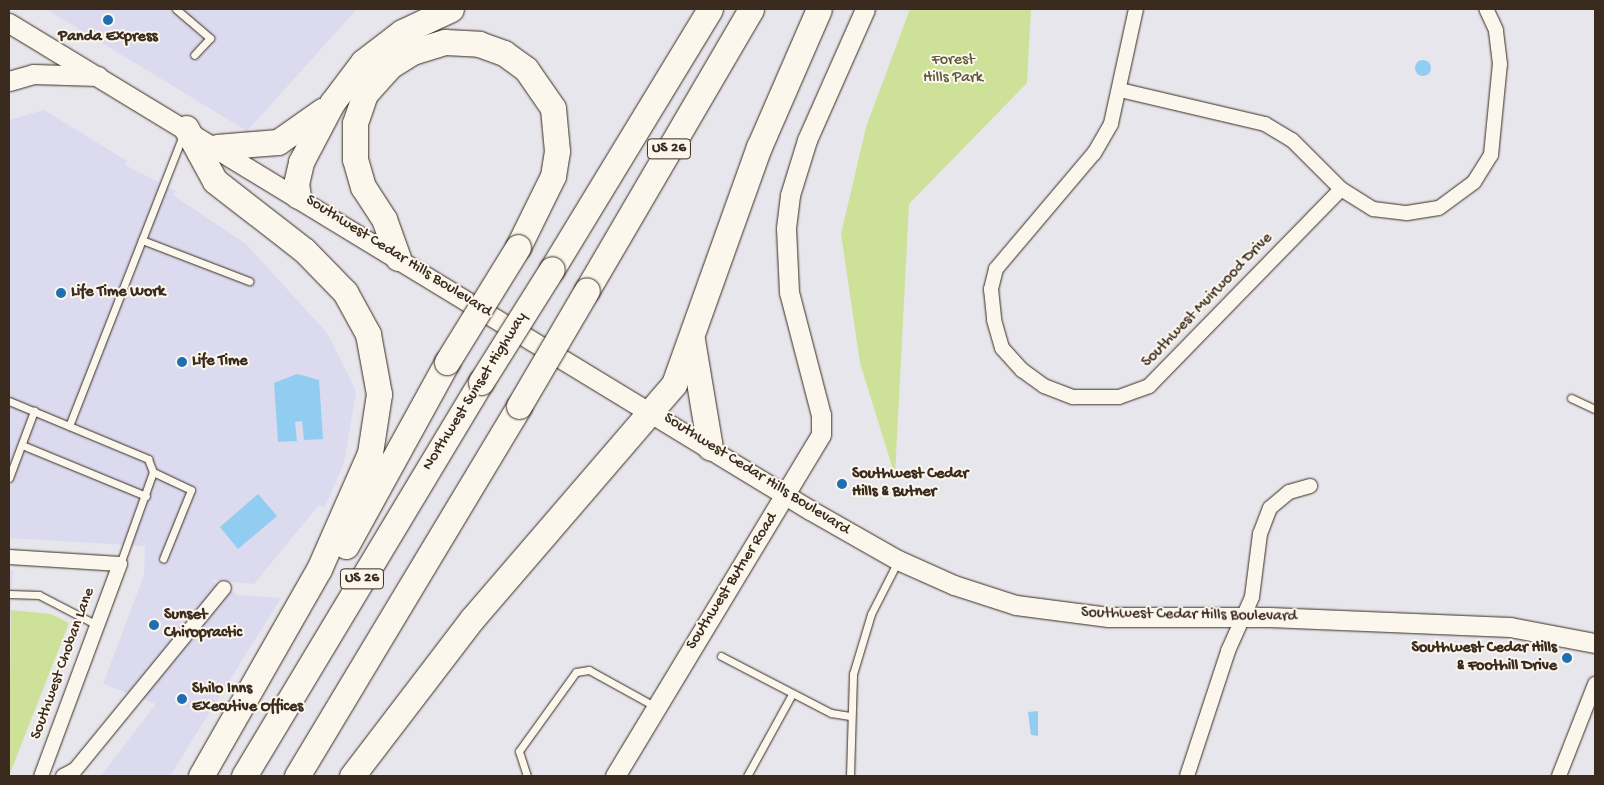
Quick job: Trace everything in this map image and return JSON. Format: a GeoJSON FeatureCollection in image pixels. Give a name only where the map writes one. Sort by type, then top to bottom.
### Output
{"type":"FeatureCollection","features":[{"type":"Feature","properties":{"kind":"highway"},"geometry":{"type":"LineString","coordinates":[[217,147],[278,142],[332,103],[381,46],[451,9]]}},
{"type":"Feature","properties":{"kind":"highway"},"geometry":{"type":"LineString","coordinates":[[674,66],[691,9]]}},
{"type":"Feature","properties":{"kind":"highway","name":"Northwest Sunset Highway"},"geometry":{"type":"LineString","coordinates":[[244,776],[481,382],[710,9]]}},
{"type":"Feature","properties":{"kind":"highway","name":"US 26"},"geometry":{"type":"LineString","coordinates":[[297,776],[519,406],[751,9]]}},
{"type":"Feature","properties":{"kind":"highway"},"geometry":{"type":"LineString","coordinates":[[352,776],[472,619],[653,411],[674,384],[759,147],[819,9]]}},
{"type":"Feature","properties":{"kind":"highway"},"geometry":{"type":"LineString","coordinates":[[296,617],[328,578],[447,362],[518,247],[553,176],[557,151],[553,108],[526,69],[504,53],[479,44],[445,42],[412,52],[390,66],[365,94],[355,123],[355,159],[363,187],[384,219],[398,258]]}},
{"type":"Feature","properties":{"kind":"highway"},"geometry":{"type":"LineString","coordinates":[[298,196],[297,172],[332,103]]}},
{"type":"Feature","properties":{"kind":"highway"},"geometry":{"type":"LineString","coordinates":[[186,128],[215,181],[304,250],[345,292],[368,334],[377,366],[379,394],[370,453],[296,617],[202,776]]}},
{"type":"Feature","properties":{"kind":"highway"},"geometry":{"type":"LineString","coordinates":[[692,335],[710,448]]}},
{"type":"Feature","properties":{"kind":"main road","name":"Southwest Butner Road"},"geometry":{"type":"LineString","coordinates":[[615,776],[786,496],[821,428],[789,292],[786,235],[790,195],[807,140],[865,9]]}},
{"type":"Feature","properties":{"kind":"main road","name":"Southwest Cedar Hills Boulevard"},"geometry":{"type":"LineString","coordinates":[[9,23],[653,411],[786,496],[898,560],[954,585],[1016,605],[1108,617],[1242,618],[1510,627],[1595,644]]}},
{"type":"Feature","properties":{"kind":"main road"},"geometry":{"type":"LineString","coordinates":[[9,80],[33,74],[99,76]]}},
{"type":"Feature","properties":{"kind":"street","name":"Southwest Muirwood Drive"},"geometry":{"type":"LineString","coordinates":[[1136,9],[1120,90],[1111,124],[1094,153],[996,269],[992,288],[994,320],[1002,348],[1044,386],[1094,400],[1149,386],[1341,189]]}},
{"type":"Feature","properties":{"kind":"street"},"geometry":{"type":"LineString","coordinates":[[1120,90],[1265,124],[1292,140],[1341,189],[1373,209],[1407,213],[1439,208],[1474,182],[1491,155],[1497,129],[1500,64],[1496,30],[1486,9]]}},
{"type":"Feature","properties":{"kind":"street"},"geometry":{"type":"LineString","coordinates":[[1187,776],[1242,618],[1252,598],[1260,534],[1270,508],[1289,492],[1310,486]]}},
{"type":"Feature","properties":{"kind":"street"},"geometry":{"type":"LineString","coordinates":[[9,558],[120,564]]}},
{"type":"Feature","properties":{"kind":"street","name":"Southwest Choban Lane"},"geometry":{"type":"LineString","coordinates":[[41,776],[120,564]]}},
{"type":"Feature","properties":{"kind":"street"},"geometry":{"type":"LineString","coordinates":[[63,776],[76,770],[224,588]]}},
{"type":"Feature","properties":{"kind":"street"},"geometry":{"type":"LineString","coordinates":[[1559,776],[1595,684]]}},
{"type":"Feature","properties":{"kind":"lane"},"geometry":{"type":"LineString","coordinates":[[176,9],[210,38],[194,55]]}},
{"type":"Feature","properties":{"kind":"lane"},"geometry":{"type":"LineString","coordinates":[[69,426],[186,128]]}},
{"type":"Feature","properties":{"kind":"lane"},"geometry":{"type":"LineString","coordinates":[[142,240],[249,280]]}},
{"type":"Feature","properties":{"kind":"lane"},"geometry":{"type":"LineString","coordinates":[[1571,398],[1595,409]]}},
{"type":"Feature","properties":{"kind":"lane"},"geometry":{"type":"LineString","coordinates":[[9,401],[148,459],[154,472],[191,490],[163,559]]}},
{"type":"Feature","properties":{"kind":"lane"},"geometry":{"type":"LineString","coordinates":[[9,478],[34,411]]}},
{"type":"Feature","properties":{"kind":"lane"},"geometry":{"type":"LineString","coordinates":[[22,445],[146,496]]}},
{"type":"Feature","properties":{"kind":"lane"},"geometry":{"type":"LineString","coordinates":[[120,564],[154,472]]}},
{"type":"Feature","properties":{"kind":"lane"},"geometry":{"type":"LineString","coordinates":[[850,776],[850,716],[853,674],[864,634],[898,560]]}},
{"type":"Feature","properties":{"kind":"lane"},"geometry":{"type":"LineString","coordinates":[[9,594],[39,595],[97,626]]}},
{"type":"Feature","properties":{"kind":"lane"},"geometry":{"type":"LineString","coordinates":[[721,656],[831,713],[850,716]]}},
{"type":"Feature","properties":{"kind":"lane"},"geometry":{"type":"LineString","coordinates":[[527,776],[518,751],[576,672],[589,670],[656,708]]}},
{"type":"Feature","properties":{"kind":"lane"},"geometry":{"type":"LineString","coordinates":[[747,776],[792,694]]}},
{"type":"Feature","properties":{"kind":"shaded area"},"geometry":{"type":"Polygon","coordinates":[[[46,9],[357,9],[247,131],[46,9]]]}},
{"type":"Feature","properties":{"kind":"shaded area"},"geometry":{"type":"Polygon","coordinates":[[[44,110],[127,161],[125,165],[176,191],[173,195],[246,244],[327,333],[356,391],[344,463],[325,507],[319,505],[254,584],[210,580],[238,595],[281,598],[170,776],[101,776],[156,704],[103,684],[144,575],[145,546],[9,538],[9,120],[44,110]]]}},
{"type":"Feature","properties":{"kind":"shaded area"},"geometry":{"type":"Polygon","coordinates":[[[9,570],[13,570],[9,646],[9,570]]]}},
{"type":"Feature","properties":{"kind":"green space","name":"Forest Hills Park"},"geometry":{"type":"Polygon","coordinates":[[[910,9],[1031,9],[1027,83],[909,204],[895,476],[860,363],[841,234],[866,127],[910,9]]]}},
{"type":"Feature","properties":{"kind":"green space"},"geometry":{"type":"Polygon","coordinates":[[[11,610],[51,614],[69,623],[9,776],[11,610]]]}},
{"type":"Feature","properties":{"kind":"water"},"geometry":{"type":"Polygon","coordinates":[[[1423,60],[1431,68],[1423,76],[1415,68],[1423,60]]]}},
{"type":"Feature","properties":{"kind":"water"},"geometry":{"type":"Polygon","coordinates":[[[297,374],[319,380],[323,439],[304,440],[302,421],[295,422],[297,441],[278,442],[274,383],[297,374]]]}},
{"type":"Feature","properties":{"kind":"water"},"geometry":{"type":"Polygon","coordinates":[[[258,494],[277,516],[238,549],[220,527],[258,494]]]}},
{"type":"Feature","properties":{"kind":"water"},"geometry":{"type":"Polygon","coordinates":[[[1038,711],[1038,736],[1031,735],[1028,712],[1038,711]]]}},
{"type":"Feature","properties":{"kind":"place","name":"Panda Express"},"geometry":{"type":"Point","coordinates":[108,20]}},
{"type":"Feature","properties":{"kind":"place","name":"Life Time Work"},"geometry":{"type":"Point","coordinates":[61,293]}},
{"type":"Feature","properties":{"kind":"place","name":"Life Time"},"geometry":{"type":"Point","coordinates":[182,362]}},
{"type":"Feature","properties":{"kind":"place","name":"Southwest Cedar Hills & Butner"},"geometry":{"type":"Point","coordinates":[842,484]}},
{"type":"Feature","properties":{"kind":"place","name":"Sunset Chiropractic"},"geometry":{"type":"Point","coordinates":[154,625]}},
{"type":"Feature","properties":{"kind":"place","name":"Southwest Cedar Hills & Foothill Drive"},"geometry":{"type":"Point","coordinates":[1567,658]}},
{"type":"Feature","properties":{"kind":"place","name":"Shilo Inns Executive Offices"},"geometry":{"type":"Point","coordinates":[182,699]}}]}
